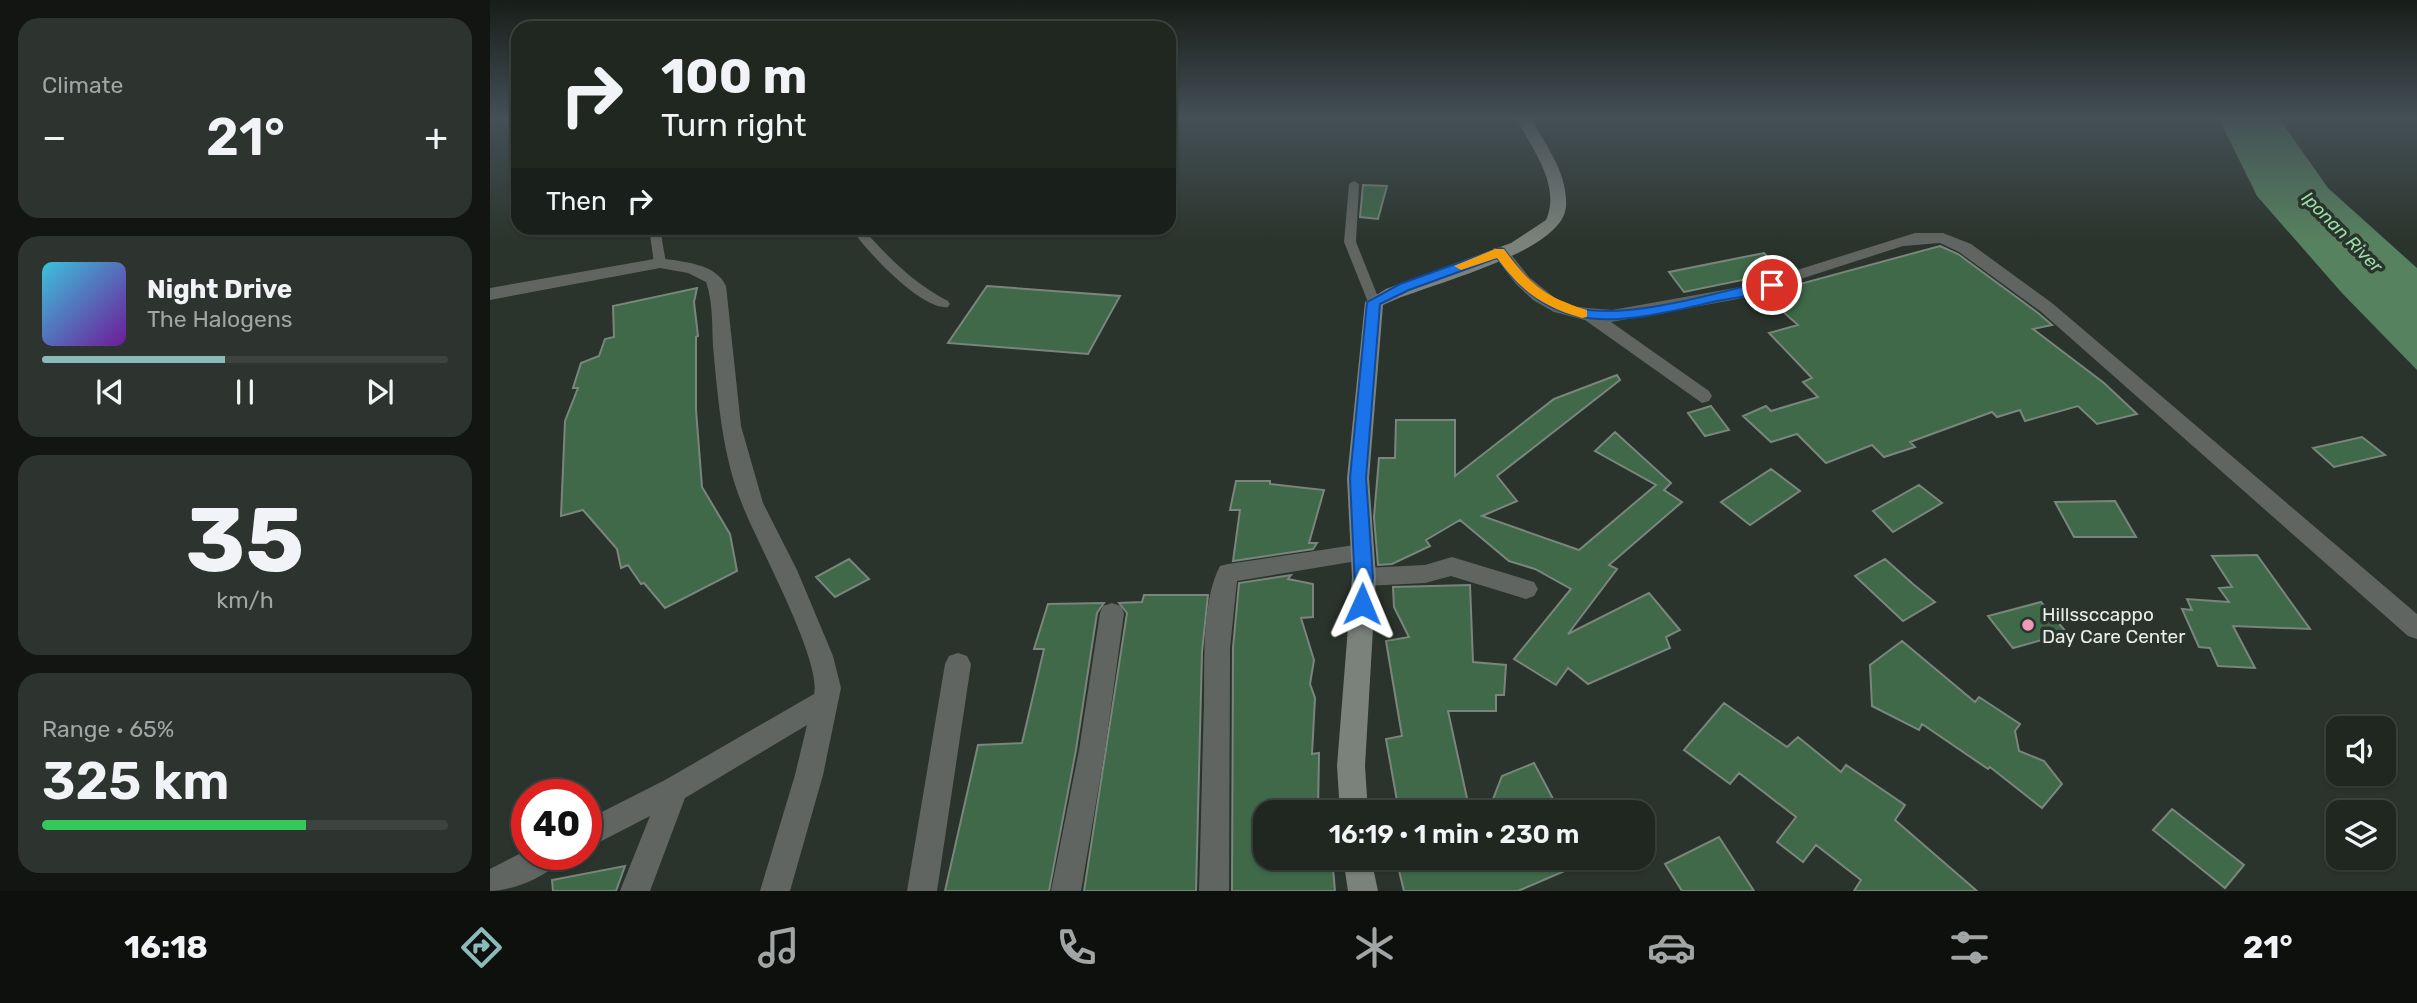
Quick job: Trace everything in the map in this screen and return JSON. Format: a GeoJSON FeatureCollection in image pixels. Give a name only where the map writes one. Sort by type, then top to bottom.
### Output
{"type":"FeatureCollection","features":[{"type":"Feature","properties":{"kind":"street"},"geometry":{"type":"LineString","coordinates":[[1353,800],[1351,766],[1364,577],[1358,478],[1374,302],[1404,287],[1500,252],[1541,232],[1556,215],[1558,200],[1555,181],[1544,159]]}},
{"type":"Feature","properties":{"kind":"street"},"geometry":{"type":"LineString","coordinates":[[1500,252],[1519,278],[1536,295],[1571,312],[1590,315],[1657,310],[1724,296],[1772,285],[1895,242],[1925,237],[1943,238],[1985,260],[2056,314],[2417,629]]}},
{"type":"Feature","properties":{"kind":"street"},"geometry":{"type":"LineString","coordinates":[[490,294],[660,263],[693,269],[714,279],[735,439],[752,503],[785,570],[820,656],[828,688],[809,775],[775,891]]}},
{"type":"Feature","properties":{"kind":"street"},"geometry":{"type":"LineString","coordinates":[[1590,315],[1702,396]]}},
{"type":"Feature","properties":{"kind":"street"},"geometry":{"type":"LineString","coordinates":[[1214,891],[1218,648],[1227,573],[1361,553]]}},
{"type":"Feature","properties":{"kind":"street"},"geometry":{"type":"LineString","coordinates":[[1364,577],[1425,575],[1452,566],[1473,575],[1526,589]]}},
{"type":"Feature","properties":{"kind":"street"},"geometry":{"type":"LineString","coordinates":[[1066,891],[1092,751],[1112,613]]}},
{"type":"Feature","properties":{"kind":"street"},"geometry":{"type":"LineString","coordinates":[[922,891],[958,663]]}},
{"type":"Feature","properties":{"kind":"street"},"geometry":{"type":"LineString","coordinates":[[602,827],[675,789],[826,700]]}},
{"type":"Feature","properties":{"kind":"street"},"geometry":{"type":"LineString","coordinates":[[635,891],[675,789]]}},
{"type":"Feature","properties":{"kind":"street"},"geometry":{"type":"LineString","coordinates":[[494,885],[521,870]]}},
{"type":"Feature","properties":{"kind":"street"},"geometry":{"type":"LineString","coordinates":[[1359,870],[1363,891]]}},
{"type":"Feature","properties":{"kind":"lane"},"geometry":{"type":"LineString","coordinates":[[1354,184],[1350,242],[1352,255],[1374,302]]}},
{"type":"Feature","properties":{"kind":"lane"},"geometry":{"type":"LineString","coordinates":[[655,235],[660,263]]}},
{"type":"Feature","properties":{"kind":"lane"},"geometry":{"type":"LineString","coordinates":[[862,235],[918,292],[944,304]]}},
{"type":"Feature","properties":{"kind":"water","name":"Iponan River"},"geometry":{"type":"Polygon","coordinates":[[[2239,159],[2307,159],[2328,188],[2417,268],[2417,370],[2342,293],[2257,196],[2239,159]]]}},
{"type":"Feature","properties":{"kind":"building"},"geometry":{"type":"Polygon","coordinates":[[[1363,185],[1387,186],[1378,219],[1360,217],[1363,185]]]}},
{"type":"Feature","properties":{"kind":"building"},"geometry":{"type":"Polygon","coordinates":[[[1940,246],[1958,254],[2038,313],[2052,325],[2033,329],[2104,383],[2137,414],[2097,424],[2078,406],[2025,421],[2020,410],[1997,417],[1992,412],[1910,442],[1915,447],[1884,457],[1872,445],[1826,463],[1797,434],[1771,442],[1743,416],[1766,406],[1771,411],[1818,397],[1803,382],[1812,378],[1769,333],[1798,325],[1763,294],[1940,246]]]}},
{"type":"Feature","properties":{"kind":"building"},"geometry":{"type":"Polygon","coordinates":[[[1764,253],[1781,272],[1750,282],[1747,279],[1684,292],[1669,272],[1764,253]]]}},
{"type":"Feature","properties":{"kind":"building"},"geometry":{"type":"Polygon","coordinates":[[[987,286],[1120,296],[1088,354],[948,343],[987,286]]]}},
{"type":"Feature","properties":{"kind":"building"},"geometry":{"type":"Polygon","coordinates":[[[697,288],[694,302],[698,336],[696,410],[702,487],[730,534],[737,571],[665,608],[644,583],[641,584],[628,565],[621,568],[617,549],[583,510],[561,516],[565,421],[578,388],[573,388],[581,363],[599,356],[605,339],[614,337],[613,306],[697,288]]]}},
{"type":"Feature","properties":{"kind":"building"},"geometry":{"type":"Polygon","coordinates":[[[1617,375],[1620,380],[1497,476],[1517,501],[1482,516],[1579,550],[1656,485],[1595,451],[1615,432],[1671,483],[1664,490],[1682,502],[1609,565],[1617,569],[1568,634],[1649,593],[1680,630],[1666,637],[1670,648],[1588,684],[1568,668],[1556,685],[1514,659],[1571,589],[1535,569],[1509,561],[1460,520],[1426,540],[1430,546],[1392,564],[1378,565],[1374,517],[1379,458],[1395,458],[1396,420],[1455,420],[1455,476],[1554,399],[1617,375]]]}},
{"type":"Feature","properties":{"kind":"building"},"geometry":{"type":"Polygon","coordinates":[[[1711,406],[1729,430],[1705,436],[1688,413],[1711,406]]]}},
{"type":"Feature","properties":{"kind":"building"},"geometry":{"type":"Polygon","coordinates":[[[2362,437],[2385,455],[2334,467],[2313,448],[2362,437]]]}},
{"type":"Feature","properties":{"kind":"building"},"geometry":{"type":"Polygon","coordinates":[[[1771,469],[1800,491],[1750,525],[1721,502],[1771,469]]]}},
{"type":"Feature","properties":{"kind":"building"},"geometry":{"type":"Polygon","coordinates":[[[1236,481],[1270,481],[1270,484],[1324,490],[1309,543],[1317,543],[1313,549],[1233,561],[1240,510],[1230,510],[1236,481]]]}},
{"type":"Feature","properties":{"kind":"building"},"geometry":{"type":"Polygon","coordinates":[[[1919,485],[1942,503],[1893,532],[1873,511],[1919,485]]]}},
{"type":"Feature","properties":{"kind":"building"},"geometry":{"type":"Polygon","coordinates":[[[2115,501],[2136,537],[2074,537],[2055,502],[2115,501]]]}},
{"type":"Feature","properties":{"kind":"building"},"geometry":{"type":"Polygon","coordinates":[[[2257,555],[2310,629],[2233,626],[2255,668],[2218,666],[2210,648],[2199,647],[2182,609],[2192,610],[2187,599],[2229,602],[2219,588],[2232,587],[2212,556],[2257,555]]]}},
{"type":"Feature","properties":{"kind":"building"},"geometry":{"type":"Polygon","coordinates":[[[849,559],[869,579],[835,597],[816,577],[849,559]]]}},
{"type":"Feature","properties":{"kind":"building"},"geometry":{"type":"Polygon","coordinates":[[[1885,559],[1935,602],[1903,621],[1855,576],[1885,559]]]}},
{"type":"Feature","properties":{"kind":"building"},"geometry":{"type":"Polygon","coordinates":[[[1291,575],[1288,579],[1313,584],[1313,617],[1301,618],[1314,660],[1310,684],[1315,698],[1312,754],[1319,753],[1318,800],[1253,800],[1253,870],[1333,870],[1335,891],[1232,891],[1233,648],[1239,583],[1291,575]]]}},
{"type":"Feature","properties":{"kind":"building"},"geometry":{"type":"Polygon","coordinates":[[[1470,585],[1473,662],[1506,665],[1504,695],[1496,695],[1496,711],[1448,711],[1467,800],[1397,800],[1386,739],[1402,736],[1386,641],[1409,637],[1394,607],[1393,587],[1470,585]]]}},
{"type":"Feature","properties":{"kind":"building"},"geometry":{"type":"Polygon","coordinates":[[[1144,595],[1208,595],[1202,652],[1196,891],[1084,891],[1127,613],[1119,603],[1142,602],[1144,595]]]}},
{"type":"Feature","properties":{"kind":"building","name":"Hillssccappo Day Care Center"},"geometry":{"type":"Polygon","coordinates":[[[2041,602],[2067,633],[2013,648],[1988,616],[2041,602]]]}},
{"type":"Feature","properties":{"kind":"building"},"geometry":{"type":"Polygon","coordinates":[[[1104,603],[1097,613],[1076,750],[1049,891],[945,891],[978,745],[1022,743],[1044,649],[1034,649],[1048,604],[1104,603]]]}},
{"type":"Feature","properties":{"kind":"building"},"geometry":{"type":"Polygon","coordinates":[[[1902,641],[1975,702],[1979,697],[2020,724],[2015,731],[2019,751],[2044,761],[2062,784],[2042,808],[1990,767],[1988,769],[1922,724],[1919,730],[1872,706],[1870,665],[1902,641]]]}},
{"type":"Feature","properties":{"kind":"building"},"geometry":{"type":"Polygon","coordinates":[[[1724,703],[1787,747],[1798,737],[1841,772],[1846,765],[1905,805],[1895,820],[1977,891],[1854,891],[1861,880],[1816,845],[1803,862],[1777,842],[1796,817],[1739,773],[1730,784],[1684,750],[1724,703]]]}},
{"type":"Feature","properties":{"kind":"building"},"geometry":{"type":"Polygon","coordinates":[[[1534,763],[1554,800],[1493,800],[1502,776],[1534,763]]]}},
{"type":"Feature","properties":{"kind":"building"},"geometry":{"type":"Polygon","coordinates":[[[2172,809],[2244,865],[2225,888],[2153,830],[2172,809]]]}},
{"type":"Feature","properties":{"kind":"building"},"geometry":{"type":"Polygon","coordinates":[[[1719,837],[1754,891],[1682,891],[1665,864],[1719,837]]]}},
{"type":"Feature","properties":{"kind":"building"},"geometry":{"type":"Polygon","coordinates":[[[625,866],[616,891],[553,891],[552,880],[625,866]]]}},
{"type":"Feature","properties":{"kind":"building"},"geometry":{"type":"Polygon","coordinates":[[[1399,870],[1567,870],[1518,891],[1404,891],[1399,870]]]}},
{"type":"Feature","properties":{"kind":"slow traffic"},"geometry":{"type":"LineString","coordinates":[[1461,266],[1500,252],[1519,278],[1536,295],[1571,312],[1582,314]]}},
{"type":"Feature","properties":{"kind":"place","name":"Hillssccappo Day Care Center"},"geometry":{"type":"Point","coordinates":[2028,625]}},
{"type":"Feature","properties":{"kind":"route"},"geometry":{"type":"LineString","coordinates":[[1362,604],[1364,577],[1358,478],[1374,302],[1431,276],[1500,252],[1519,278],[1536,295],[1571,312],[1590,315],[1657,310],[1772,285]]}}]}
